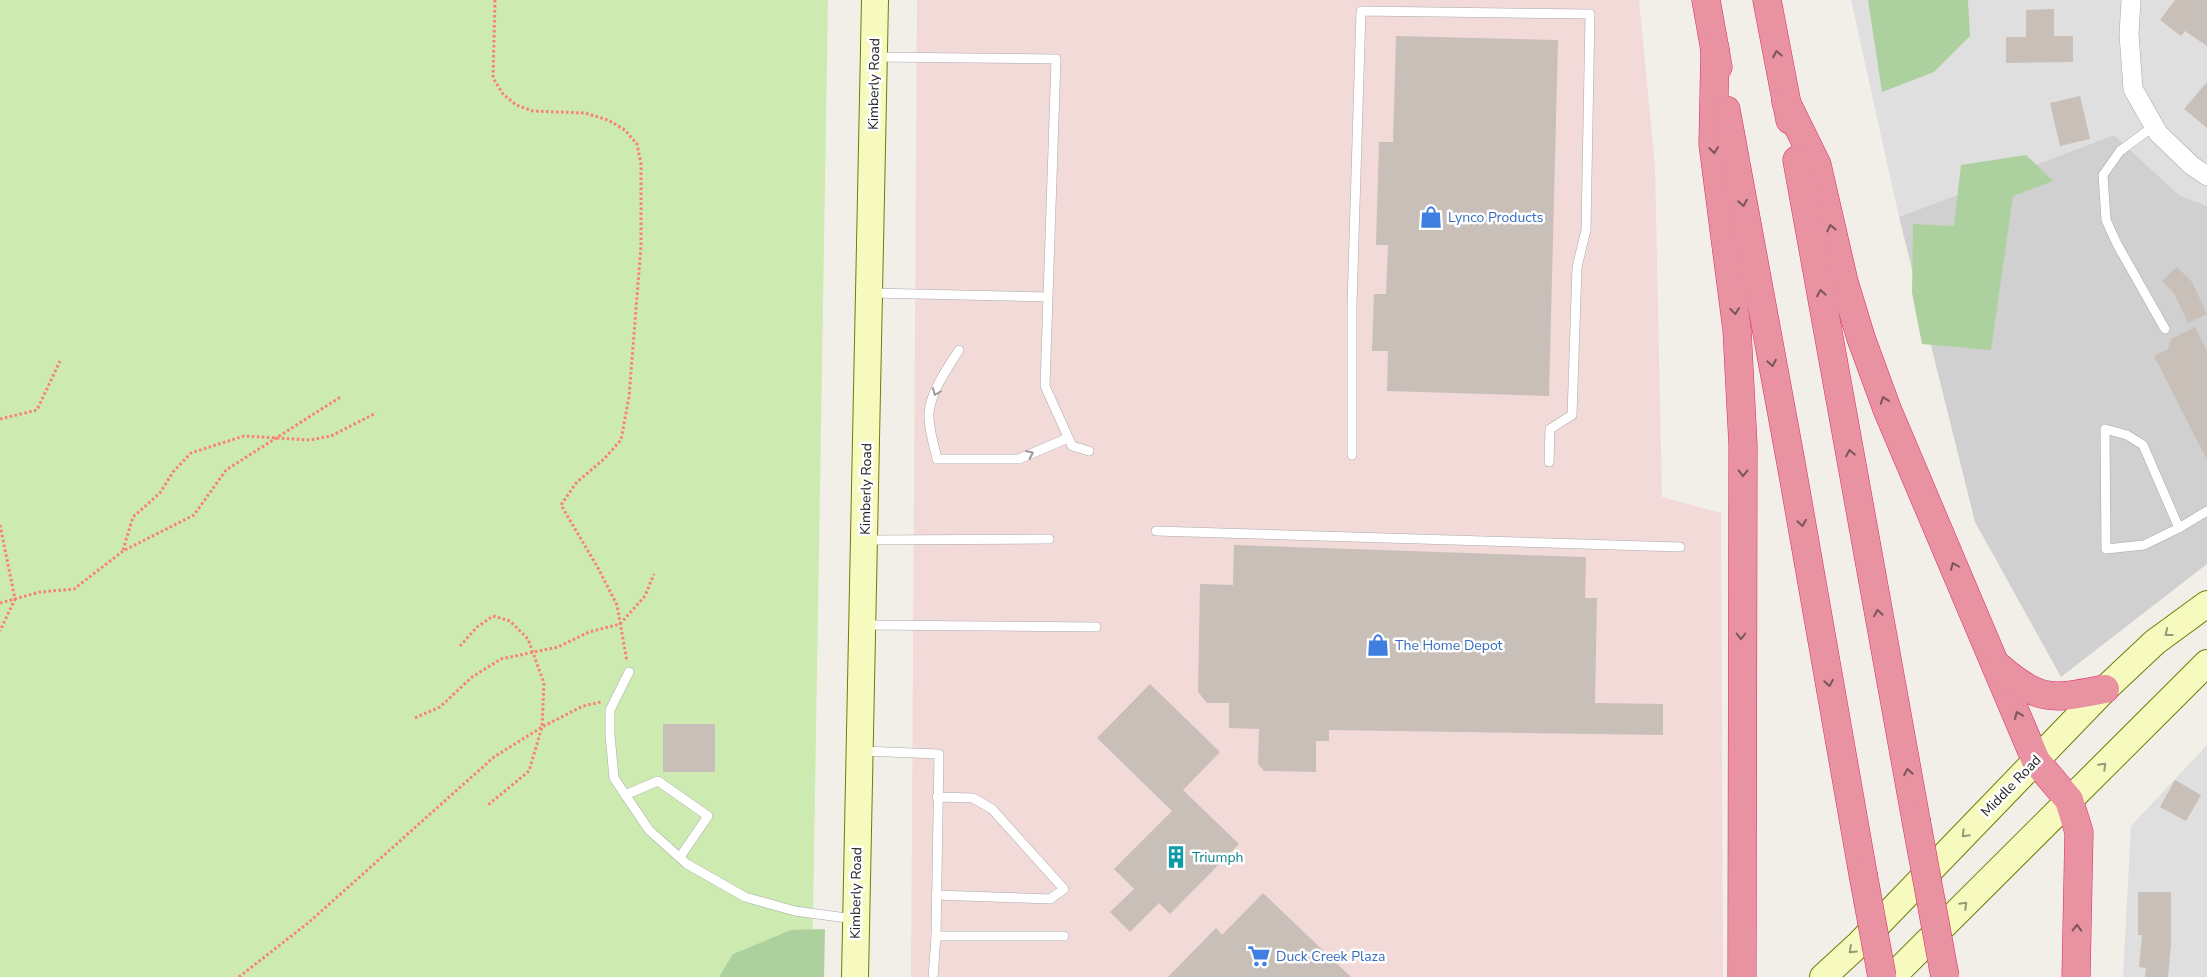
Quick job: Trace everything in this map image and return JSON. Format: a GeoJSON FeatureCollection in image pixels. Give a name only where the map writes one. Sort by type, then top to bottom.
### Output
{"type":"FeatureCollection","features":[{"type":"Feature","properties":{"kind":"highway"},"geometry":{"type":"LineString","coordinates":[[1706,0],[1791,463],[1882,977]]}},
{"type":"Feature","properties":{"kind":"highway"},"geometry":{"type":"LineString","coordinates":[[1767,0],[1944,977]]}},
{"type":"Feature","properties":{"kind":"highway"},"geometry":{"type":"LineString","coordinates":[[1715,49],[1713,144],[1737,330],[1743,445],[1742,977]]}},
{"type":"Feature","properties":{"kind":"highway"},"geometry":{"type":"LineString","coordinates":[[1786,102],[1817,165],[1844,282],[1860,338],[1884,400],[2036,761],[2069,800],[2079,832],[2076,977]]}},
{"type":"Feature","properties":{"kind":"highway"},"geometry":{"type":"LineString","coordinates":[[1997,665],[2018,684],[2034,693],[2052,697],[2065,697],[2105,689]]}},
{"type":"Feature","properties":{"kind":"main road","name":"Kimberly Road"},"geometry":{"type":"LineString","coordinates":[[854,977],[865,540],[875,0]]}},
{"type":"Feature","properties":{"kind":"main road","name":"Middle Road"},"geometry":{"type":"LineString","coordinates":[[1823,977],[1859,944],[2105,689],[2155,642],[2207,604]]}},
{"type":"Feature","properties":{"kind":"main road"},"geometry":{"type":"LineString","coordinates":[[1892,977],[2207,663]]}},
{"type":"Feature","properties":{"kind":"street"},"geometry":{"type":"LineString","coordinates":[[2132,0],[2129,34],[2133,89],[2158,133],[2191,165],[2207,176]]}},
{"type":"Feature","properties":{"kind":"lane"},"geometry":{"type":"LineString","coordinates":[[1352,455],[1352,304],[1361,10],[1590,14],[1586,230],[1577,267],[1572,415],[1550,429],[1548,462]]}},
{"type":"Feature","properties":{"kind":"lane"},"geometry":{"type":"LineString","coordinates":[[875,57],[1056,59],[1045,386],[1072,446],[1089,451]]}},
{"type":"Feature","properties":{"kind":"lane"},"geometry":{"type":"LineString","coordinates":[[2154,126],[2120,151],[2103,175],[2106,220],[2117,244],[2165,329]]}},
{"type":"Feature","properties":{"kind":"lane"},"geometry":{"type":"LineString","coordinates":[[869,293],[1047,297]]}},
{"type":"Feature","properties":{"kind":"lane"},"geometry":{"type":"LineString","coordinates":[[959,350],[937,387],[929,411],[930,429],[937,459],[1019,459],[1068,438]]}},
{"type":"Feature","properties":{"kind":"lane"},"geometry":{"type":"LineString","coordinates":[[2179,528],[2143,445],[2127,435],[2105,429],[2106,549],[2144,545],[2179,528],[2207,511]]}},
{"type":"Feature","properties":{"kind":"lane"},"geometry":{"type":"LineString","coordinates":[[1156,531],[1680,547]]}},
{"type":"Feature","properties":{"kind":"lane"},"geometry":{"type":"LineString","coordinates":[[865,540],[1049,539]]}},
{"type":"Feature","properties":{"kind":"lane"},"geometry":{"type":"LineString","coordinates":[[862,626],[1096,627]]}},
{"type":"Feature","properties":{"kind":"lane"},"geometry":{"type":"LineString","coordinates":[[629,672],[610,710],[614,778],[649,830],[687,864],[745,897],[794,911],[856,919]]}},
{"type":"Feature","properties":{"kind":"lane"},"geometry":{"type":"LineString","coordinates":[[859,751],[939,754],[936,936],[933,977]]}},
{"type":"Feature","properties":{"kind":"lane"},"geometry":{"type":"LineString","coordinates":[[625,794],[658,781],[708,816],[680,857]]}},
{"type":"Feature","properties":{"kind":"lane"},"geometry":{"type":"LineString","coordinates":[[936,895],[1050,899],[1064,889],[992,809],[973,798],[937,797]]}},
{"type":"Feature","properties":{"kind":"lane"},"geometry":{"type":"LineString","coordinates":[[936,936],[1064,936]]}},
{"type":"Feature","properties":{"kind":"path"},"geometry":{"type":"LineString","coordinates":[[495,0],[493,78],[503,94],[516,105],[533,111],[585,113],[608,120],[625,130],[637,144],[642,164],[642,246],[628,397],[621,440],[604,459],[576,483],[561,505],[598,568],[617,605],[629,672]]}},
{"type":"Feature","properties":{"kind":"path"},"geometry":{"type":"LineString","coordinates":[[0,419],[37,410],[60,360]]}},
{"type":"Feature","properties":{"kind":"path"},"geometry":{"type":"LineString","coordinates":[[0,603],[40,592],[74,589],[123,551],[194,515],[226,470],[342,396]]}},
{"type":"Feature","properties":{"kind":"path"},"geometry":{"type":"LineString","coordinates":[[123,551],[133,518],[160,493],[172,472],[191,453],[244,436],[310,440],[331,436],[376,413]]}},
{"type":"Feature","properties":{"kind":"path"},"geometry":{"type":"LineString","coordinates":[[0,525],[15,599],[0,631]]}},
{"type":"Feature","properties":{"kind":"path"},"geometry":{"type":"LineString","coordinates":[[416,718],[440,707],[472,677],[501,659],[558,647],[589,632],[620,624],[645,596],[654,574]]}},
{"type":"Feature","properties":{"kind":"path"},"geometry":{"type":"LineString","coordinates":[[460,646],[477,627],[493,616],[510,621],[528,639],[535,652],[544,683],[542,727],[529,771],[488,805]]}},
{"type":"Feature","properties":{"kind":"path"},"geometry":{"type":"LineString","coordinates":[[239,977],[308,923],[487,763],[542,727],[583,706],[616,699]]}},
{"type":"Feature","properties":{"kind":"shaded area"},"geometry":{"type":"Polygon","coordinates":[[[917,0],[1639,0],[1655,166],[1662,497],[1721,513],[1723,977],[911,977],[917,0]]]}},
{"type":"Feature","properties":{"kind":"shaded area"},"geometry":{"type":"Polygon","coordinates":[[[1851,0],[2207,0],[2207,206],[2179,195],[2114,135],[1899,217],[1851,0]]]}},
{"type":"Feature","properties":{"kind":"shaded area"},"geometry":{"type":"Polygon","coordinates":[[[2114,135],[2179,195],[2207,206],[2207,564],[2061,677],[1975,522],[1899,217],[2114,135]]]}},
{"type":"Feature","properties":{"kind":"shaded area"},"geometry":{"type":"Polygon","coordinates":[[[2207,745],[2207,977],[2123,977],[2131,826],[2207,745]]]}},
{"type":"Feature","properties":{"kind":"green space"},"geometry":{"type":"Polygon","coordinates":[[[0,0],[828,0],[812,977],[0,977],[0,0]]]}},
{"type":"Feature","properties":{"kind":"green space"},"geometry":{"type":"Polygon","coordinates":[[[1868,0],[1968,0],[1970,36],[1934,72],[1882,92],[1868,0]]]}},
{"type":"Feature","properties":{"kind":"green space"},"geometry":{"type":"Polygon","coordinates":[[[2026,155],[2053,181],[2013,196],[1991,350],[1922,344],[1912,293],[1913,224],[1954,226],[1961,165],[2026,155]]]}},
{"type":"Feature","properties":{"kind":"green space"},"geometry":{"type":"Polygon","coordinates":[[[825,929],[824,977],[719,977],[733,954],[791,930],[825,929]]]}},
{"type":"Feature","properties":{"kind":"building"},"geometry":{"type":"Polygon","coordinates":[[[2175,0],[2207,0],[2207,46],[2185,31],[2181,36],[2160,20],[2175,0]]]}},
{"type":"Feature","properties":{"kind":"building"},"geometry":{"type":"Polygon","coordinates":[[[2054,9],[2054,36],[2073,36],[2073,62],[2006,63],[2006,37],[2026,37],[2026,10],[2054,9]]]}},
{"type":"Feature","properties":{"kind":"building"},"geometry":{"type":"Polygon","coordinates":[[[1396,36],[1558,40],[1549,396],[1387,391],[1388,351],[1372,351],[1374,294],[1386,294],[1388,245],[1376,245],[1379,142],[1393,142],[1396,36]]]}},
{"type":"Feature","properties":{"kind":"building"},"geometry":{"type":"Polygon","coordinates":[[[2207,82],[2207,128],[2184,109],[2207,82]]]}},
{"type":"Feature","properties":{"kind":"building"},"geometry":{"type":"Polygon","coordinates":[[[2080,96],[2090,139],[2060,146],[2050,103],[2080,96]]]}},
{"type":"Feature","properties":{"kind":"building"},"geometry":{"type":"Polygon","coordinates":[[[2177,267],[2192,282],[2207,314],[2188,323],[2174,293],[2162,281],[2177,267]]]}},
{"type":"Feature","properties":{"kind":"building"},"geometry":{"type":"Polygon","coordinates":[[[2195,327],[2207,351],[2207,460],[2154,356],[2168,349],[2171,339],[2195,327]]]}},
{"type":"Feature","properties":{"kind":"building","name":"The Home Depot"},"geometry":{"type":"Polygon","coordinates":[[[1234,545],[1586,557],[1585,598],[1597,598],[1595,703],[1663,704],[1663,735],[1329,730],[1329,741],[1316,741],[1316,772],[1264,771],[1258,764],[1259,729],[1229,728],[1229,703],[1207,703],[1198,692],[1200,584],[1233,585],[1234,545]]]}},
{"type":"Feature","properties":{"kind":"building"},"geometry":{"type":"Polygon","coordinates":[[[1150,684],[1220,752],[1183,790],[1239,844],[1170,914],[1159,903],[1130,932],[1110,912],[1134,889],[1114,869],[1172,811],[1097,738],[1150,684]]]}},
{"type":"Feature","properties":{"kind":"building"},"geometry":{"type":"Polygon","coordinates":[[[663,724],[715,724],[715,772],[663,772],[663,724]]]}},
{"type":"Feature","properties":{"kind":"building"},"geometry":{"type":"Polygon","coordinates":[[[2175,780],[2201,795],[2186,821],[2160,807],[2175,780]]]}},
{"type":"Feature","properties":{"kind":"building"},"geometry":{"type":"Polygon","coordinates":[[[2138,892],[2171,892],[2171,944],[2168,977],[2145,977],[2146,968],[2139,967],[2142,935],[2138,935],[2138,892]]]}},
{"type":"Feature","properties":{"kind":"building","name":"Duck Creek Plaza"},"geometry":{"type":"Polygon","coordinates":[[[1263,893],[1351,977],[1168,977],[1216,928],[1222,935],[1263,893]]]}},
{"type":"Feature","properties":{"kind":"place","name":"Lynco Products"},"geometry":{"type":"Point","coordinates":[1431,217]}},
{"type":"Feature","properties":{"kind":"place","name":"The Home Depot"},"geometry":{"type":"Point","coordinates":[1378,645]}},
{"type":"Feature","properties":{"kind":"place","name":"Triumph"},"geometry":{"type":"Point","coordinates":[1176,857]}},
{"type":"Feature","properties":{"kind":"place","name":"Duck Creek Plaza"},"geometry":{"type":"Point","coordinates":[1259,956]}}]}
